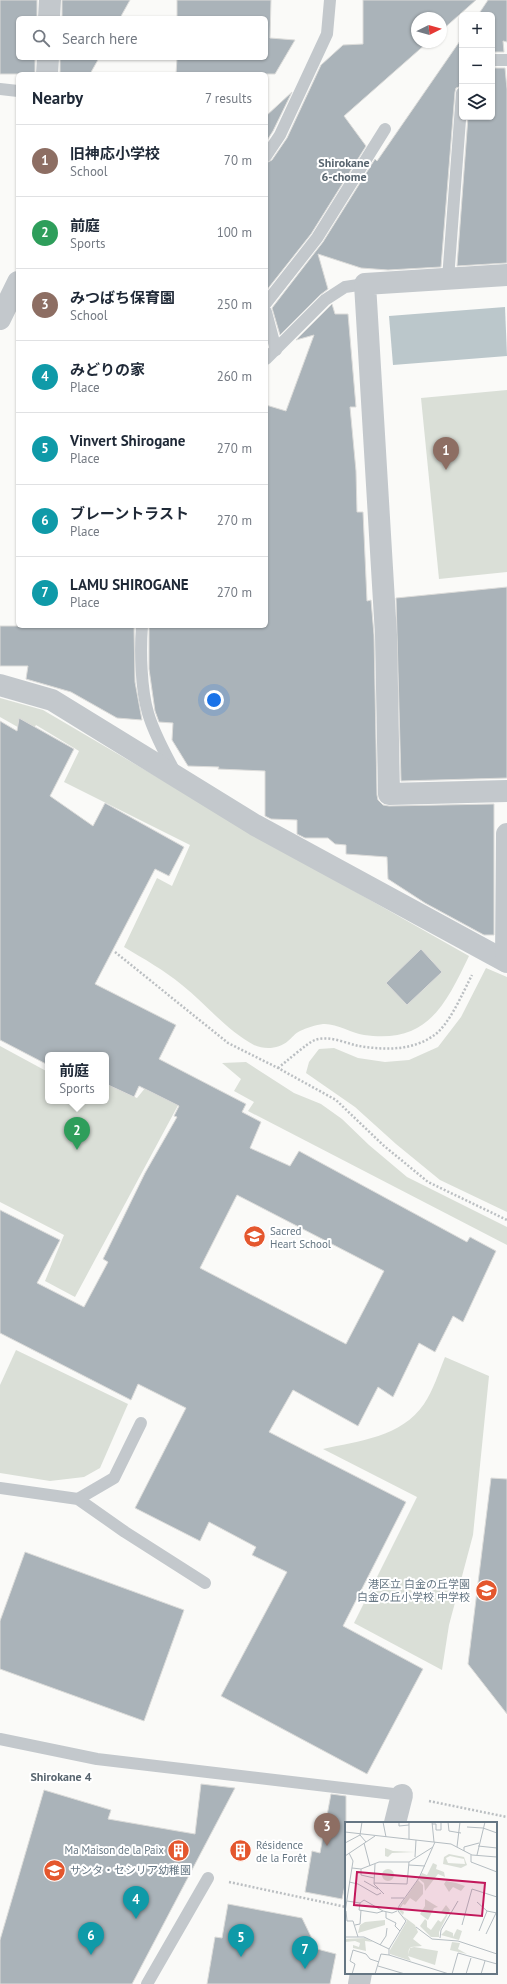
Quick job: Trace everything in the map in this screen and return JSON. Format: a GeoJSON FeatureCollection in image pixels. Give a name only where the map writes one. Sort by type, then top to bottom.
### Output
{"type":"FeatureCollection","features":[{"type":"Feature","properties":{"kind":"street"},"geometry":{"type":"LineString","coordinates":[[49,16],[50,0]]}},
{"type":"Feature","properties":{"kind":"street"},"geometry":{"type":"LineString","coordinates":[[47,72],[48,60]]}},
{"type":"Feature","properties":{"kind":"street"},"geometry":{"type":"LineString","coordinates":[[507,275],[365,284],[386,635],[389,794],[507,791]]}},
{"type":"Feature","properties":{"kind":"street"},"geometry":{"type":"LineString","coordinates":[[0,319],[16,286]]}},
{"type":"Feature","properties":{"kind":"street"},"geometry":{"type":"LineString","coordinates":[[0,685],[52,700],[255,825],[506,962],[507,834]]}},
{"type":"Feature","properties":{"kind":"street"},"geometry":{"type":"LineString","coordinates":[[395,1822],[402,1795]]}},
{"type":"Feature","properties":{"kind":"street"},"geometry":{"type":"LineString","coordinates":[[358,1984],[361,1974]]}},
{"type":"Feature","properties":{"kind":"lane"},"geometry":{"type":"LineString","coordinates":[[268,153],[280,135],[327,34],[330,0]]}},
{"type":"Feature","properties":{"kind":"lane"},"geometry":{"type":"LineString","coordinates":[[495,60],[507,60]]}},
{"type":"Feature","properties":{"kind":"lane"},"geometry":{"type":"LineString","coordinates":[[0,89],[16,91]]}},
{"type":"Feature","properties":{"kind":"lane"},"geometry":{"type":"LineString","coordinates":[[448,279],[460,120]]}},
{"type":"Feature","properties":{"kind":"lane"},"geometry":{"type":"LineString","coordinates":[[268,300],[317,238],[385,129]]}},
{"type":"Feature","properties":{"kind":"lane"},"geometry":{"type":"LineString","coordinates":[[268,357],[325,300],[345,287],[365,284]]}},
{"type":"Feature","properties":{"kind":"lane"},"geometry":{"type":"LineString","coordinates":[[268,320],[276,350]]}},
{"type":"Feature","properties":{"kind":"lane"},"geometry":{"type":"LineString","coordinates":[[142,628],[140,646],[148,712],[159,742],[178,777]]}},
{"type":"Feature","properties":{"kind":"lane"},"geometry":{"type":"LineString","coordinates":[[78,1499],[114,1478],[141,1423]]}},
{"type":"Feature","properties":{"kind":"lane"},"geometry":{"type":"LineString","coordinates":[[0,1488],[78,1499],[125,1532],[205,1583]]}},
{"type":"Feature","properties":{"kind":"lane"},"geometry":{"type":"LineString","coordinates":[[0,1739],[96,1758],[402,1795]]}},
{"type":"Feature","properties":{"kind":"lane"},"geometry":{"type":"LineString","coordinates":[[147,1984],[208,1878]]}},
{"type":"Feature","properties":{"kind":"path"},"geometry":{"type":"LineString","coordinates":[[278,1068],[314,1040],[337,1040],[358,1046],[387,1050],[412,1046],[434,1036],[450,1018],[478,963],[482,948]]}},
{"type":"Feature","properties":{"kind":"path"},"geometry":{"type":"LineString","coordinates":[[114,952],[228,1044],[278,1068],[336,1100],[383,1145],[428,1182],[507,1220]]}},
{"type":"Feature","properties":{"kind":"path"},"geometry":{"type":"LineString","coordinates":[[402,1795],[507,1817]]}},
{"type":"Feature","properties":{"kind":"path"},"geometry":{"type":"LineString","coordinates":[[208,1878],[345,1907]]}},
{"type":"Feature","properties":{"kind":"shaded area"},"geometry":{"type":"Polygon","coordinates":[[[505,307],[507,356],[393,365],[389,316],[505,307]]]}},
{"type":"Feature","properties":{"kind":"shaded area"},"geometry":{"type":"Polygon","coordinates":[[[507,390],[507,572],[439,579],[421,398],[507,390]]]}},
{"type":"Feature","properties":{"kind":"shaded area"},"geometry":{"type":"Polygon","coordinates":[[[0,698],[43,710],[266,841],[469,956],[442,1005],[431,1018],[419,1027],[404,1033],[386,1036],[364,1035],[333,1025],[323,1024],[298,1032],[284,1044],[272,1048],[258,1047],[244,1039],[234,1032],[191,992],[154,965],[124,947],[157,878],[172,886],[190,845],[64,782],[79,751],[36,725],[30,734],[0,717],[0,698]]]}},
{"type":"Feature","properties":{"kind":"shaded area"},"geometry":{"type":"Polygon","coordinates":[[[486,968],[507,977],[507,1212],[440,1180],[396,1144],[355,1107],[306,1073],[309,1062],[319,1049],[334,1048],[358,1058],[385,1062],[409,1060],[438,1047],[461,1017],[486,968]]]}},
{"type":"Feature","properties":{"kind":"shaded area"},"geometry":{"type":"Polygon","coordinates":[[[0,1046],[45,1070],[45,1104],[109,1104],[109,1085],[137,1098],[159,1071],[190,1083],[75,1297],[45,1281],[64,1235],[0,1202],[0,1046]]]}},
{"type":"Feature","properties":{"kind":"shaded area"},"geometry":{"type":"Polygon","coordinates":[[[246,1062],[294,1093],[321,1104],[342,1119],[369,1145],[407,1177],[507,1227],[507,1245],[248,1111],[254,1102],[234,1091],[241,1079],[222,1063],[246,1062]]]}},
{"type":"Feature","properties":{"kind":"shaded area"},"geometry":{"type":"Polygon","coordinates":[[[16,1350],[128,1404],[100,1468],[84,1477],[50,1481],[0,1473],[0,1385],[16,1350]]]}},
{"type":"Feature","properties":{"kind":"shaded area"},"geometry":{"type":"Polygon","coordinates":[[[445,1357],[489,1376],[473,1535],[449,1625],[442,1670],[354,1623],[417,1497],[323,1449],[378,1436],[392,1431],[404,1424],[415,1415],[424,1404],[436,1381],[445,1357]]]}},
{"type":"Feature","properties":{"kind":"building"},"geometry":{"type":"Polygon","coordinates":[[[0,0],[37,0],[37,16],[16,16],[16,60],[35,60],[35,72],[0,74],[0,0]]]}},
{"type":"Feature","properties":{"kind":"building"},"geometry":{"type":"Polygon","coordinates":[[[62,0],[130,0],[121,16],[62,16],[62,0]]]}},
{"type":"Feature","properties":{"kind":"building"},"geometry":{"type":"Polygon","coordinates":[[[177,0],[271,0],[270,38],[295,40],[275,74],[268,74],[268,72],[176,72],[177,60],[268,60],[268,16],[177,16],[177,0]]]}},
{"type":"Feature","properties":{"kind":"building"},"geometry":{"type":"Polygon","coordinates":[[[363,0],[476,0],[462,12],[459,12],[459,15],[447,26],[447,12],[411,12],[411,48],[421,48],[344,116],[366,146],[311,234],[268,288],[268,162],[272,160],[287,138],[321,65],[343,45],[363,44],[363,0]]]}},
{"type":"Feature","properties":{"kind":"building"},"geometry":{"type":"Polygon","coordinates":[[[488,0],[507,0],[507,42],[503,41],[504,52],[495,52],[495,12],[480,12],[488,0]]]}},
{"type":"Feature","properties":{"kind":"building"},"geometry":{"type":"Polygon","coordinates":[[[459,42],[459,87],[456,88],[455,92],[441,267],[388,270],[361,268],[318,254],[328,289],[320,295],[280,335],[272,308],[323,242],[375,159],[377,161],[459,42]]]}},
{"type":"Feature","properties":{"kind":"building"},"geometry":{"type":"Polygon","coordinates":[[[60,60],[98,60],[91,72],[60,72],[60,60]]]}},
{"type":"Feature","properties":{"kind":"building"},"geometry":{"type":"Polygon","coordinates":[[[495,68],[505,68],[507,89],[507,263],[457,266],[468,120],[495,120],[495,68]]]}},
{"type":"Feature","properties":{"kind":"building"},"geometry":{"type":"Polygon","coordinates":[[[292,92],[268,139],[268,114],[292,92]]]}},
{"type":"Feature","properties":{"kind":"building"},"geometry":{"type":"Polygon","coordinates":[[[332,304],[335,314],[348,314],[356,407],[350,407],[356,471],[357,512],[363,512],[367,601],[371,600],[374,635],[378,800],[383,805],[389,806],[494,804],[494,935],[484,935],[425,903],[388,879],[387,857],[346,854],[346,845],[335,844],[328,838],[305,838],[297,834],[297,820],[271,819],[265,816],[265,771],[188,766],[172,740],[173,723],[159,722],[155,711],[149,669],[149,628],[268,628],[268,406],[286,411],[314,335],[296,340],[332,304]]]}},
{"type":"Feature","properties":{"kind":"building"},"geometry":{"type":"Polygon","coordinates":[[[507,587],[507,778],[401,781],[396,598],[507,587]]]}},
{"type":"Feature","properties":{"kind":"building"},"geometry":{"type":"Polygon","coordinates":[[[0,626],[16,626],[16,628],[134,628],[135,682],[142,720],[117,718],[71,692],[26,679],[28,666],[0,666],[0,626]]]}},
{"type":"Feature","properties":{"kind":"building"},"geometry":{"type":"Polygon","coordinates":[[[19,718],[74,749],[50,796],[93,826],[105,803],[184,847],[169,876],[155,869],[95,984],[176,1025],[159,1059],[246,1104],[242,1112],[261,1122],[250,1148],[290,1166],[299,1151],[467,1242],[470,1237],[496,1251],[463,1322],[453,1316],[435,1352],[419,1343],[393,1397],[378,1387],[358,1426],[293,1390],[269,1432],[406,1502],[343,1626],[423,1669],[367,1774],[221,1696],[287,1572],[252,1555],[256,1547],[209,1522],[200,1541],[135,1508],[186,1408],[138,1384],[131,1400],[0,1333],[0,1210],[60,1240],[37,1283],[84,1307],[108,1262],[103,1259],[145,1173],[177,1117],[174,1116],[179,1106],[139,1086],[134,1097],[109,1085],[109,1052],[45,1052],[45,1063],[0,1040],[0,721],[17,731],[19,718]],[[237,1195],[200,1268],[346,1344],[384,1271],[237,1195]]]}},
{"type":"Feature","properties":{"kind":"building"},"geometry":{"type":"Polygon","coordinates":[[[421,949],[442,972],[407,1005],[386,983],[421,949]]]}},
{"type":"Feature","properties":{"kind":"building"},"geometry":{"type":"Polygon","coordinates":[[[491,1478],[507,1479],[507,1714],[468,1664],[491,1478]]]}},
{"type":"Feature","properties":{"kind":"building"},"geometry":{"type":"Polygon","coordinates":[[[25,1552],[184,1610],[144,1721],[0,1669],[0,1621],[25,1552]]]}},
{"type":"Feature","properties":{"kind":"building"},"geometry":{"type":"Polygon","coordinates":[[[201,1784],[235,1788],[132,1984],[0,1984],[0,1940],[44,1790],[111,1810],[108,1819],[195,1834],[201,1784]]]}},
{"type":"Feature","properties":{"kind":"building"},"geometry":{"type":"Polygon","coordinates":[[[331,1794],[346,1796],[345,1886],[342,1899],[305,1892],[312,1851],[320,1853],[331,1794]]]}},
{"type":"Feature","properties":{"kind":"building"},"geometry":{"type":"Polygon","coordinates":[[[228,1904],[302,1918],[317,1949],[336,1954],[330,1984],[207,1984],[215,1937],[222,1938],[228,1904]]]}},
{"type":"Feature","properties":{"kind":"place","name":"旧神応小学校"},"geometry":{"type":"Point","coordinates":[446,470]}},
{"type":"Feature","properties":{"kind":"place","name":"前庭"},"geometry":{"type":"Point","coordinates":[77,1150]}},
{"type":"Feature","properties":{"kind":"place","name":"Sacred Heart School"},"geometry":{"type":"Point","coordinates":[254,1237]}},
{"type":"Feature","properties":{"kind":"place","name":"港区立 白金の丘学園 白金の丘小学校 中学校"},"geometry":{"type":"Point","coordinates":[486,1590]}},
{"type":"Feature","properties":{"kind":"place","name":"みつばち保育園"},"geometry":{"type":"Point","coordinates":[327,1846]}},
{"type":"Feature","properties":{"kind":"place","name":"Ma Maison de la Paix"},"geometry":{"type":"Point","coordinates":[179,1850]}},
{"type":"Feature","properties":{"kind":"place","name":"Résidence de la Forêt"},"geometry":{"type":"Point","coordinates":[241,1851]}},
{"type":"Feature","properties":{"kind":"place","name":"サンタ・セシリア幼稚園"},"geometry":{"type":"Point","coordinates":[54,1870]}},
{"type":"Feature","properties":{"kind":"place","name":"みどりの家"},"geometry":{"type":"Point","coordinates":[136,1919]}},
{"type":"Feature","properties":{"kind":"place","name":"ブレーントラスト"},"geometry":{"type":"Point","coordinates":[91,1955]}},
{"type":"Feature","properties":{"kind":"place","name":"Vinvert Shirogane"},"geometry":{"type":"Point","coordinates":[241,1957]}},
{"type":"Feature","properties":{"kind":"place","name":"LAMU SHIROGANE"},"geometry":{"type":"Point","coordinates":[305,1969]}},
{"type":"Feature","properties":{"kind":"district","name":"Shirokane 6-chome"},"geometry":{"type":"Point","coordinates":[344,169]}},
{"type":"Feature","properties":{"kind":"district","name":"Shirokane 4"},"geometry":{"type":"Point","coordinates":[61,1776]}}]}
